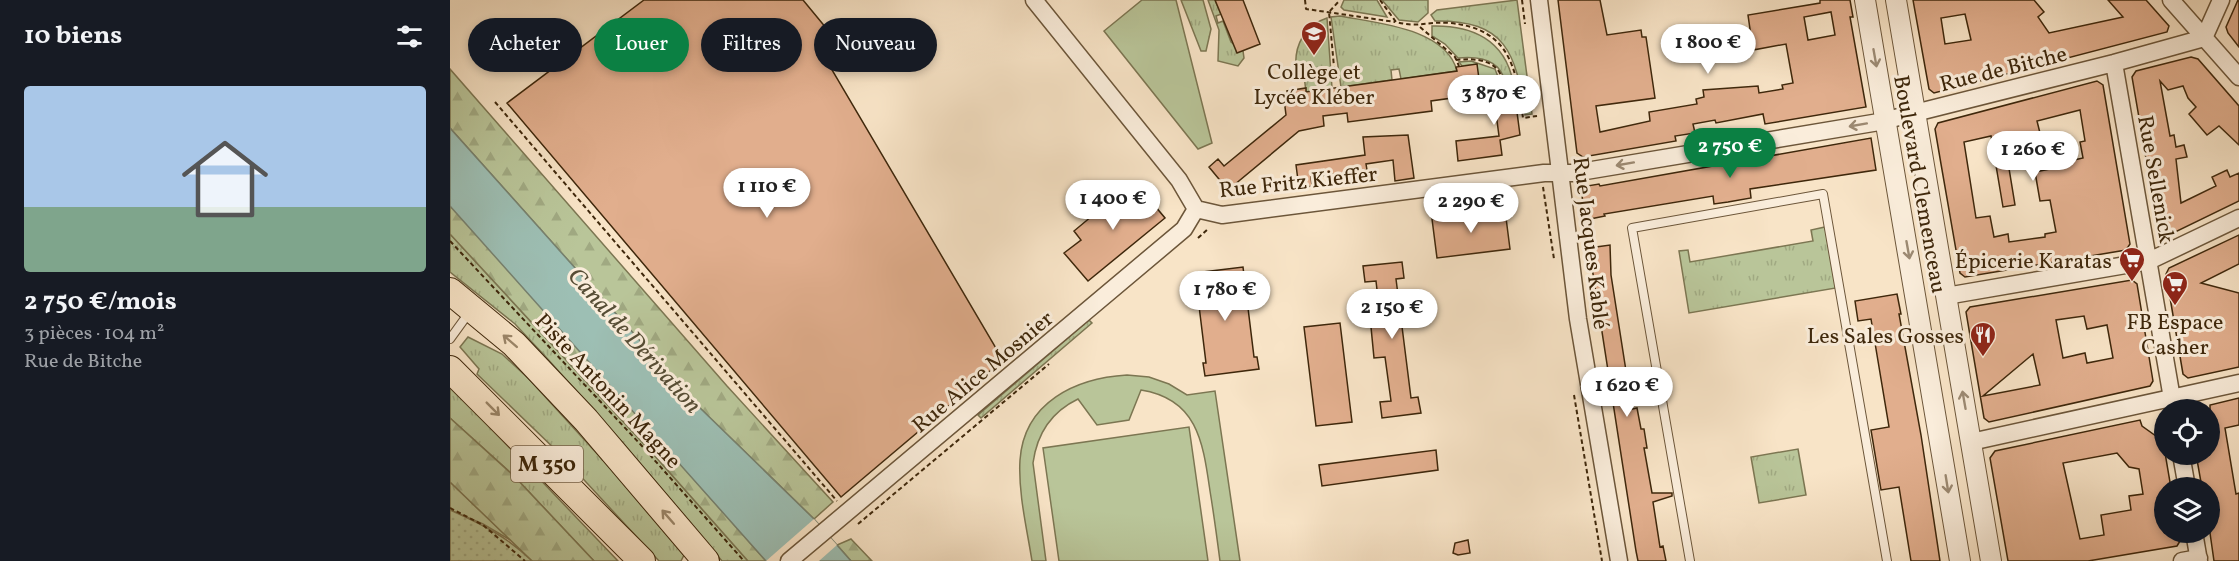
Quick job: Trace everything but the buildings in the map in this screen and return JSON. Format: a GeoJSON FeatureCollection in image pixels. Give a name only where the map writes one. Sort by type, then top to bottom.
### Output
{"type":"FeatureCollection","features":[{"type":"Feature","properties":{"kind":"main road","name":"M 350"},"geometry":{"type":"LineString","coordinates":[[450,291],[514,344],[561,394],[706,561]]}},
{"type":"Feature","properties":{"kind":"main road","name":"M 350"},"geometry":{"type":"LineString","coordinates":[[450,369],[642,561]]}},
{"type":"Feature","properties":{"kind":"street","name":"Rue Fritz Kieffer"},"geometry":{"type":"LineString","coordinates":[[1034,0],[1179,180],[1196,209],[1222,216],[1561,173]]}},
{"type":"Feature","properties":{"kind":"street","name":"Rue Jacques Kablé"},"geometry":{"type":"LineString","coordinates":[[1539,0],[1578,319],[1619,561]]}},
{"type":"Feature","properties":{"kind":"street","name":"Boulevard Clemenceau"},"geometry":{"type":"LineString","coordinates":[[1865,0],[1960,561]]}},
{"type":"Feature","properties":{"kind":"street","name":"Boulevard Clemenceau"},"geometry":{"type":"LineString","coordinates":[[1896,0],[1991,561]]}},
{"type":"Feature","properties":{"kind":"street"},"geometry":{"type":"LineString","coordinates":[[2171,0],[2239,77]]}},
{"type":"Feature","properties":{"kind":"street"},"geometry":{"type":"LineString","coordinates":[[2204,38],[2221,0]]}},
{"type":"Feature","properties":{"kind":"street","name":"Rue de Bitche"},"geometry":{"type":"LineString","coordinates":[[1561,173],[1916,113],[2204,38]]}},
{"type":"Feature","properties":{"kind":"street","name":"Rue Sellenick"},"geometry":{"type":"LineString","coordinates":[[2114,63],[2172,399]]}},
{"type":"Feature","properties":{"kind":"street","name":"Rue Alice Mosnier"},"geometry":{"type":"LineString","coordinates":[[789,561],[1185,229],[1196,209]]}},
{"type":"Feature","properties":{"kind":"street"},"geometry":{"type":"LineString","coordinates":[[1946,296],[2149,261],[2239,218]]}},
{"type":"Feature","properties":{"kind":"street"},"geometry":{"type":"LineString","coordinates":[[2186,399],[2239,383]]}},
{"type":"Feature","properties":{"kind":"street"},"geometry":{"type":"LineString","coordinates":[[1941,447],[2154,407]]}},
{"type":"Feature","properties":{"kind":"street"},"geometry":{"type":"LineString","coordinates":[[2182,561],[2199,560],[2196,543]]}},
{"type":"Feature","properties":{"kind":"lane"},"geometry":{"type":"LineString","coordinates":[[1690,561],[1632,228],[1823,194],[1887,561]]}},
{"type":"Feature","properties":{"kind":"lane"},"geometry":{"type":"LineString","coordinates":[[450,339],[472,309]]}},
{"type":"Feature","properties":{"kind":"path"},"geometry":{"type":"LineString","coordinates":[[1305,0],[1306,9],[1420,27],[1448,23],[1476,27],[1496,39],[1508,53],[1517,74],[1523,118],[1537,116]]}},
{"type":"Feature","properties":{"kind":"path"},"geometry":{"type":"LineString","coordinates":[[1335,78],[1329,12],[1340,0]]}},
{"type":"Feature","properties":{"kind":"path"},"geometry":{"type":"LineString","coordinates":[[1380,0],[1396,22]]}},
{"type":"Feature","properties":{"kind":"path"},"geometry":{"type":"LineString","coordinates":[[1420,27],[1456,60],[1459,66]]}},
{"type":"Feature","properties":{"kind":"path"},"geometry":{"type":"LineString","coordinates":[[1456,60],[1467,59],[1490,63],[1498,68],[1503,82]]}},
{"type":"Feature","properties":{"kind":"path"},"geometry":{"type":"LineString","coordinates":[[495,102],[847,512]]}},
{"type":"Feature","properties":{"kind":"path","name":"Piste Antonin Magne"},"geometry":{"type":"LineString","coordinates":[[450,241],[642,446],[744,561]]}},
{"type":"Feature","properties":{"kind":"path"},"geometry":{"type":"LineString","coordinates":[[450,508],[483,525],[525,561]]}},
{"type":"Feature","properties":{"kind":"green space"},"geometry":{"type":"Polygon","coordinates":[[[1142,0],[1176,0],[1212,143],[1198,149],[1104,31],[1142,0]]]}},
{"type":"Feature","properties":{"kind":"green space"},"geometry":{"type":"Polygon","coordinates":[[[1181,0],[1203,0],[1211,29],[1206,51],[1201,51],[1181,0]]]}},
{"type":"Feature","properties":{"kind":"green space"},"geometry":{"type":"Polygon","coordinates":[[[1208,0],[1215,0],[1221,14],[1216,16],[1218,23],[1223,21],[1231,42],[1243,51],[1244,58],[1238,66],[1218,61],[1219,30],[1208,0]]]}},
{"type":"Feature","properties":{"kind":"green space"},"geometry":{"type":"Polygon","coordinates":[[[1344,0],[1377,0],[1387,17],[1344,10],[1341,7],[1344,0]]]}},
{"type":"Feature","properties":{"kind":"green space"},"geometry":{"type":"Polygon","coordinates":[[[1382,0],[1428,0],[1428,13],[1418,22],[1399,20],[1382,0]]]}},
{"type":"Feature","properties":{"kind":"green space"},"geometry":{"type":"Polygon","coordinates":[[[1517,0],[1532,114],[1525,115],[1517,74],[1503,44],[1492,34],[1478,27],[1459,22],[1435,21],[1431,15],[1437,10],[1517,0]]]}},
{"type":"Feature","properties":{"kind":"green space"},"geometry":{"type":"Polygon","coordinates":[[[1340,16],[1390,25],[1425,37],[1439,45],[1450,57],[1457,71],[1401,79],[1399,69],[1391,70],[1392,80],[1341,87],[1331,17],[1340,16]]]}},
{"type":"Feature","properties":{"kind":"green space"},"geometry":{"type":"Polygon","coordinates":[[[1327,18],[1332,88],[1306,92],[1303,67],[1296,68],[1297,51],[1307,31],[1319,21],[1327,18]]]}},
{"type":"Feature","properties":{"kind":"green space"},"geometry":{"type":"Polygon","coordinates":[[[1432,26],[1460,28],[1484,38],[1503,55],[1513,82],[1505,82],[1498,68],[1488,61],[1458,58],[1445,44],[1432,36],[1432,26]]]}},
{"type":"Feature","properties":{"kind":"green space"},"geometry":{"type":"Polygon","coordinates":[[[1471,61],[1495,69],[1500,82],[1475,88],[1477,64],[1462,66],[1459,62],[1471,61]]]}},
{"type":"Feature","properties":{"kind":"green space"},"geometry":{"type":"Polygon","coordinates":[[[450,69],[727,386],[833,502],[814,519],[701,409],[450,128],[450,69]]]}},
{"type":"Feature","properties":{"kind":"green space"},"geometry":{"type":"Polygon","coordinates":[[[450,206],[487,244],[766,561],[748,561],[655,456],[450,234],[450,206]]]}},
{"type":"Feature","properties":{"kind":"green space"},"geometry":{"type":"Polygon","coordinates":[[[1825,227],[1836,288],[1689,313],[1679,251],[1688,250],[1690,262],[1813,241],[1811,230],[1825,227]]]}},
{"type":"Feature","properties":{"kind":"green space"},"geometry":{"type":"Polygon","coordinates":[[[450,234],[655,456],[748,561],[722,561],[623,443],[515,324],[450,272],[450,234]]]}},
{"type":"Feature","properties":{"kind":"green space"},"geometry":{"type":"Polygon","coordinates":[[[1089,320],[1092,323],[981,418],[978,415],[1089,320]]]}},
{"type":"Feature","properties":{"kind":"green space"},"geometry":{"type":"Polygon","coordinates":[[[468,337],[502,354],[529,379],[631,491],[684,555],[681,561],[659,561],[561,455],[477,374],[479,369],[460,347],[468,337]]]}},
{"type":"Feature","properties":{"kind":"green space"},"geometry":{"type":"Polygon","coordinates":[[[1127,375],[1149,377],[1169,384],[1187,395],[1215,391],[1240,561],[1220,561],[1204,456],[1194,426],[1186,413],[1175,403],[1160,395],[1141,390],[1129,420],[1097,425],[1078,399],[1060,410],[1047,425],[1038,442],[1033,463],[1046,561],[1032,561],[1020,485],[1020,460],[1024,440],[1031,423],[1042,408],[1072,388],[1089,381],[1127,375]]]}},
{"type":"Feature","properties":{"kind":"green space"},"geometry":{"type":"Polygon","coordinates":[[[450,387],[618,561],[594,561],[514,476],[450,418],[450,387]]]}},
{"type":"Feature","properties":{"kind":"green space"},"geometry":{"type":"Polygon","coordinates":[[[450,418],[514,476],[594,561],[532,561],[450,482],[450,418]]]}},
{"type":"Feature","properties":{"kind":"green space"},"geometry":{"type":"Polygon","coordinates":[[[1189,427],[1208,561],[1059,561],[1043,448],[1189,427]]]}},
{"type":"Feature","properties":{"kind":"green space"},"geometry":{"type":"Polygon","coordinates":[[[1798,449],[1806,495],[1759,503],[1751,457],[1798,449]]]}},
{"type":"Feature","properties":{"kind":"green space"},"geometry":{"type":"Polygon","coordinates":[[[450,482],[512,541],[483,524],[450,510],[450,482]]]}},
{"type":"Feature","properties":{"kind":"green space"},"geometry":{"type":"Polygon","coordinates":[[[450,510],[494,532],[532,561],[450,561],[450,510]]]}},
{"type":"Feature","properties":{"kind":"green space"},"geometry":{"type":"Polygon","coordinates":[[[851,539],[872,561],[851,561],[837,545],[851,539]]]}},
{"type":"Feature","properties":{"kind":"water","name":"Canal de Dérivation"},"geometry":{"type":"Polygon","coordinates":[[[450,128],[701,409],[814,519],[851,561],[766,561],[450,206],[450,128]]]}},
{"type":"Feature","properties":{"kind":"pier"},"geometry":{"type":"Polygon","coordinates":[[[814,519],[837,545],[819,561],[766,561],[814,519]]]}},
{"type":"Feature","properties":{"kind":"place","name":"Collège et Lycée Kléber"},"geometry":{"type":"Point","coordinates":[1314,57]}},
{"type":"Feature","properties":{"kind":"place","name":"Épicerie Karatas"},"geometry":{"type":"Point","coordinates":[2132,283]}},
{"type":"Feature","properties":{"kind":"place","name":"FB Espace Casher"},"geometry":{"type":"Point","coordinates":[2175,307]}},
{"type":"Feature","properties":{"kind":"place","name":"Les Sales Gosses"},"geometry":{"type":"Point","coordinates":[1983,358]}}]}
